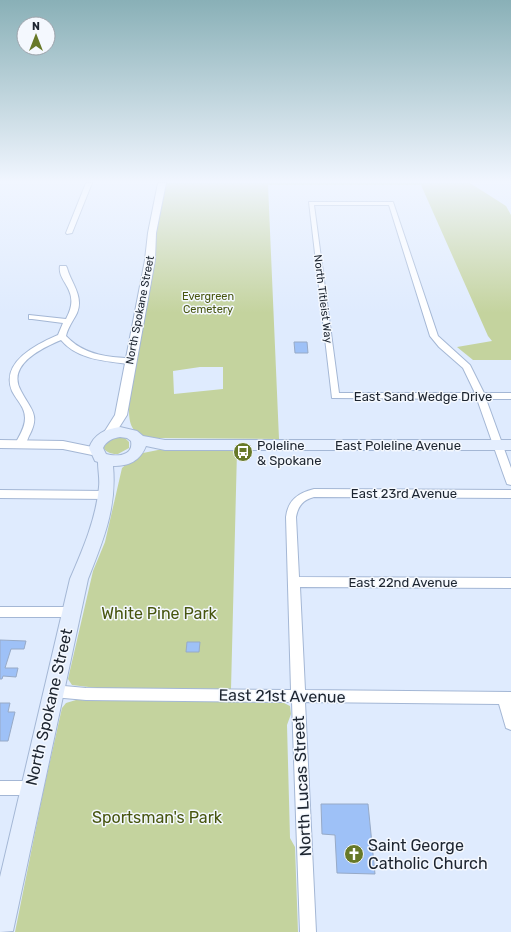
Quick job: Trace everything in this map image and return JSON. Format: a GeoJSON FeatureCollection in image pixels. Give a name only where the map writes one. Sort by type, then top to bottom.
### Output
{"type":"FeatureCollection","features":[{"type":"Feature","properties":{"kind":"main road","name":"East Poleline Avenue"},"geometry":{"type":"LineString","coordinates":[[102,447],[120,432],[165,445]]}},
{"type":"Feature","properties":{"kind":"main road","name":"North Spokane Street"},"geometry":{"type":"LineString","coordinates":[[107,490],[140,445],[135,437]]}},
{"type":"Feature","properties":{"kind":"main road","name":"East Poleline Avenue"},"geometry":{"type":"LineString","coordinates":[[129,458],[155,447],[165,445],[504,445]]}},
{"type":"Feature","properties":{"kind":"main road","name":"North Spokane Street"},"geometry":{"type":"LineString","coordinates":[[0,931],[79,579],[95,540],[107,490],[102,447]]}},
{"type":"Feature","properties":{"kind":"main road"},"geometry":{"type":"LineString","coordinates":[[102,447],[114,462],[129,458]]}},
{"type":"Feature","properties":{"kind":"street"},"geometry":{"type":"LineString","coordinates":[[69,233],[72,226]]}},
{"type":"Feature","properties":{"kind":"street","name":"North Spokane Street"},"geometry":{"type":"LineString","coordinates":[[102,447],[121,415],[150,260],[153,226]]}},
{"type":"Feature","properties":{"kind":"street","name":"North Titleist Way"},"geometry":{"type":"LineString","coordinates":[[314,226],[335,396]]}},
{"type":"Feature","properties":{"kind":"street","name":"North Titleist Way"},"geometry":{"type":"LineString","coordinates":[[399,226],[434,336],[441,346],[462,360],[467,367],[480,396]]}},
{"type":"Feature","properties":{"kind":"street"},"geometry":{"type":"LineString","coordinates":[[20,444],[28,428],[30,418],[28,408],[11,382],[12,373],[23,358],[62,336],[67,321],[74,310],[76,303],[74,292],[64,268]]}},
{"type":"Feature","properties":{"kind":"street"},"geometry":{"type":"LineString","coordinates":[[32,317],[67,321]]}},
{"type":"Feature","properties":{"kind":"street"},"geometry":{"type":"LineString","coordinates":[[62,336],[73,347],[92,356],[130,361]]}},
{"type":"Feature","properties":{"kind":"street","name":"East Sand Wedge Drive"},"geometry":{"type":"LineString","coordinates":[[335,396],[511,396]]}},
{"type":"Feature","properties":{"kind":"street"},"geometry":{"type":"LineString","coordinates":[[480,396],[504,445],[511,481]]}},
{"type":"Feature","properties":{"kind":"street"},"geometry":{"type":"LineString","coordinates":[[121,415],[125,425],[135,437]]}},
{"type":"Feature","properties":{"kind":"street"},"geometry":{"type":"LineString","coordinates":[[0,444],[102,447]]}},
{"type":"Feature","properties":{"kind":"street"},"geometry":{"type":"LineString","coordinates":[[0,494],[107,490]]}},
{"type":"Feature","properties":{"kind":"street","name":"East 23rd Avenue"},"geometry":{"type":"LineString","coordinates":[[298,498],[314,493],[511,494]]}},
{"type":"Feature","properties":{"kind":"street","name":"North Lucas Street"},"geometry":{"type":"LineString","coordinates":[[298,498],[292,508],[291,517],[308,932]]}},
{"type":"Feature","properties":{"kind":"street","name":"East 22nd Avenue"},"geometry":{"type":"LineString","coordinates":[[294,582],[511,583]]}},
{"type":"Feature","properties":{"kind":"street"},"geometry":{"type":"LineString","coordinates":[[0,612],[71,612]]}},
{"type":"Feature","properties":{"kind":"street","name":"East 21st Avenue"},"geometry":{"type":"LineString","coordinates":[[53,691],[86,694],[508,698]]}},
{"type":"Feature","properties":{"kind":"street"},"geometry":{"type":"LineString","coordinates":[[508,698],[511,723]]}},
{"type":"Feature","properties":{"kind":"street"},"geometry":{"type":"LineString","coordinates":[[0,788],[31,788]]}},
{"type":"Feature","properties":{"kind":"green space","name":"Evergreen Cemetery"},"geometry":{"type":"Polygon","coordinates":[[[154,226],[270,226],[279,439],[151,438],[143,436],[133,429],[131,424],[129,399],[154,226]],[[200,367],[173,371],[174,394],[223,389],[223,367],[200,367]]]}},
{"type":"Feature","properties":{"kind":"green space","name":"Evergreen Cemetery"},"geometry":{"type":"Polygon","coordinates":[[[439,226],[511,226],[511,360],[473,360],[457,347],[492,341],[488,336],[439,226]]]}},
{"type":"Feature","properties":{"kind":"green space"},"geometry":{"type":"Polygon","coordinates":[[[117,437],[125,438],[129,442],[129,448],[118,454],[112,454],[106,451],[104,449],[104,444],[108,440],[117,437]]]}},
{"type":"Feature","properties":{"kind":"green space","name":"White Pine Park"},"geometry":{"type":"Polygon","coordinates":[[[158,450],[237,451],[231,689],[97,688],[72,685],[68,679],[93,571],[105,542],[122,468],[143,453],[158,450]]]}},
{"type":"Feature","properties":{"kind":"green space","name":"Sportsman's Park"},"geometry":{"type":"Polygon","coordinates":[[[76,700],[284,703],[290,706],[291,714],[287,725],[290,838],[295,847],[298,932],[15,932],[62,708],[66,703],[76,700]]]}},
{"type":"Feature","properties":{"kind":"building"},"geometry":{"type":"Polygon","coordinates":[[[294,342],[307,342],[308,353],[295,353],[294,342]]]}},
{"type":"Feature","properties":{"kind":"building"},"geometry":{"type":"Polygon","coordinates":[[[0,640],[26,641],[24,649],[11,649],[5,668],[18,668],[16,677],[3,676],[2,679],[0,679],[0,640]]]}},
{"type":"Feature","properties":{"kind":"building"},"geometry":{"type":"Polygon","coordinates":[[[187,642],[200,642],[199,652],[186,652],[187,642]]]}},
{"type":"Feature","properties":{"kind":"building"},"geometry":{"type":"Polygon","coordinates":[[[0,703],[10,703],[8,712],[15,712],[8,741],[0,741],[0,703]]]}},
{"type":"Feature","properties":{"kind":"building","name":"Saint George Catholic Church"},"geometry":{"type":"Polygon","coordinates":[[[321,804],[368,804],[375,874],[337,873],[335,835],[322,834],[321,804]]]}},
{"type":"Feature","properties":{"kind":"place","name":"Poleline & Spokane"},"geometry":{"type":"Point","coordinates":[243,452]}},
{"type":"Feature","properties":{"kind":"place","name":"Saint George Catholic Church"},"geometry":{"type":"Point","coordinates":[354,854]}}]}
